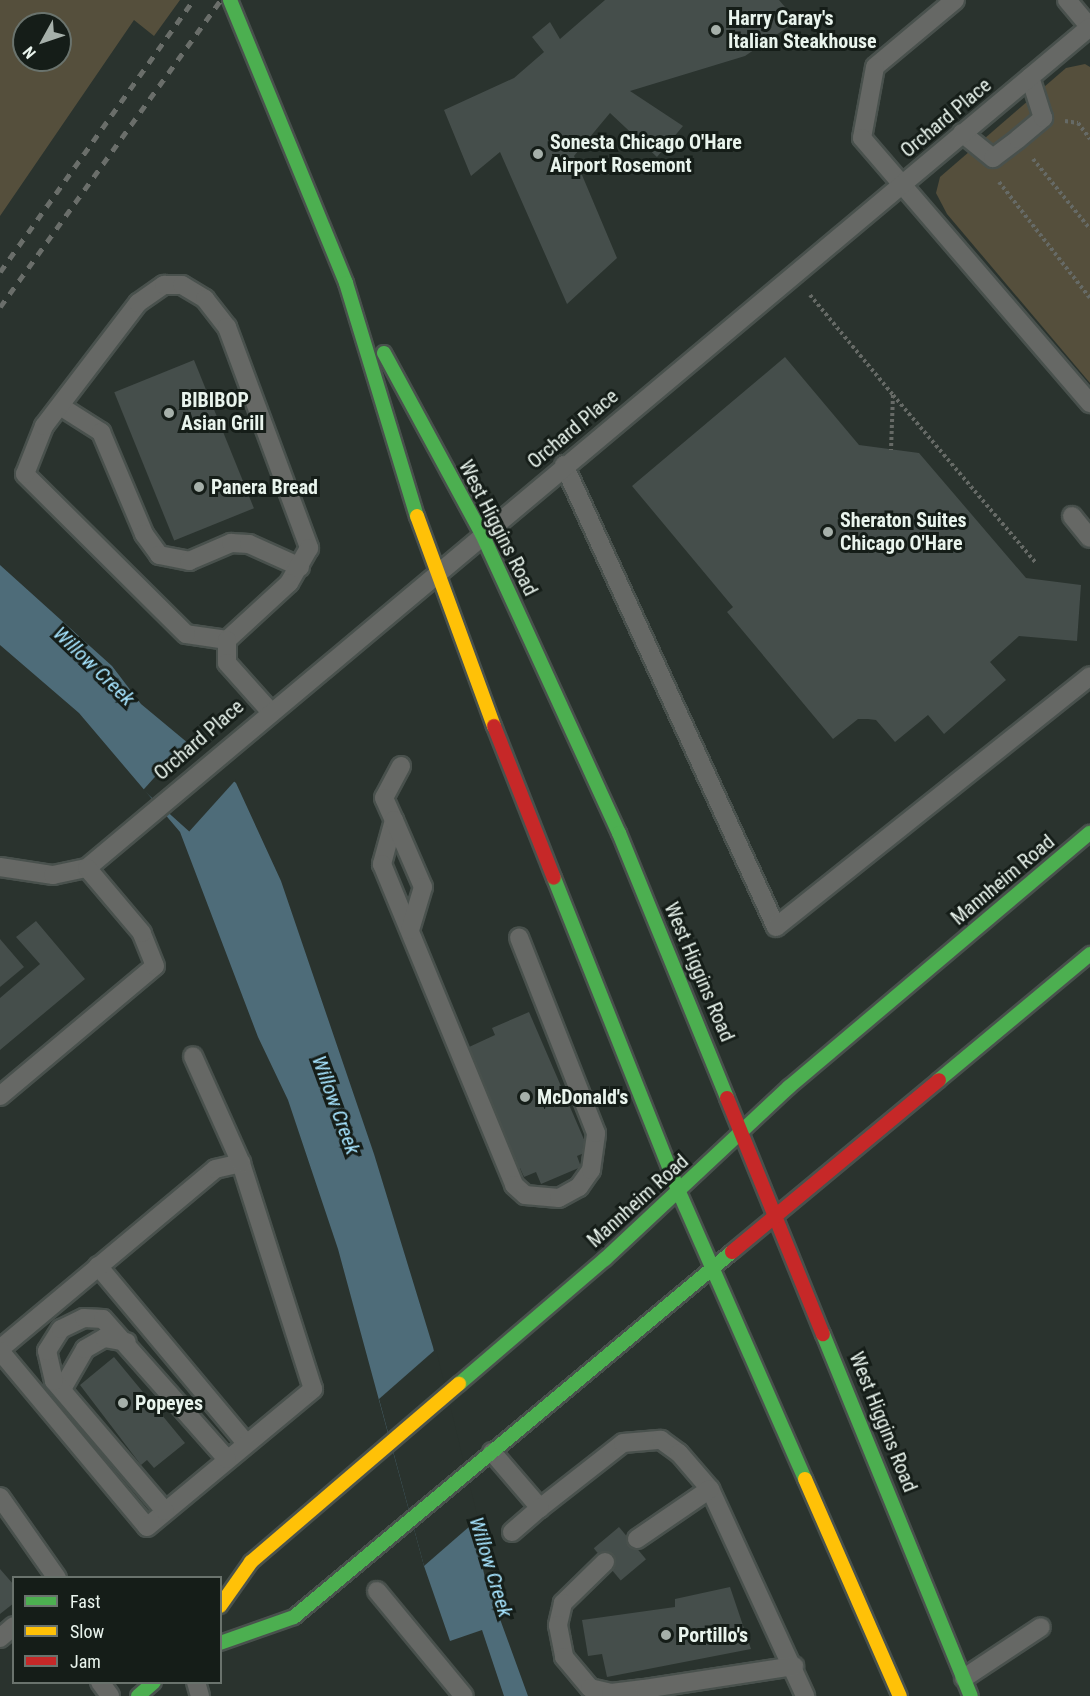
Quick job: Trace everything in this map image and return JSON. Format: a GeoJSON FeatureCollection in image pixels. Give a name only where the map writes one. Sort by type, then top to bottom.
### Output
{"type":"FeatureCollection","features":[{"type":"Feature","properties":{"kind":"main road","name":"West Higgins Road"},"geometry":{"type":"LineString","coordinates":[[230,0],[346,283],[434,574],[679,1192],[900,1696]]}},
{"type":"Feature","properties":{"kind":"main road","name":"West Higgins Road"},"geometry":{"type":"LineString","coordinates":[[346,283],[482,534],[619,833],[971,1696]]}},
{"type":"Feature","properties":{"kind":"main road","name":"Mannheim Road"},"geometry":{"type":"LineString","coordinates":[[222,1603],[251,1562],[679,1192],[741,1131],[1090,833]]}},
{"type":"Feature","properties":{"kind":"main road"},"geometry":{"type":"LineString","coordinates":[[222,1642],[294,1617],[1090,954]]}},
{"type":"Feature","properties":{"kind":"main road"},"geometry":{"type":"LineString","coordinates":[[138,1696],[153,1684]]}},
{"type":"Feature","properties":{"kind":"lane"},"geometry":{"type":"LineString","coordinates":[[955,0],[875,67],[862,138],[1090,403]]}},
{"type":"Feature","properties":{"kind":"lane"},"geometry":{"type":"LineString","coordinates":[[1068,0],[1090,27]]}},
{"type":"Feature","properties":{"kind":"lane","name":"Orchard Place"},"geometry":{"type":"LineString","coordinates":[[87,868],[268,710],[1090,27]]}},
{"type":"Feature","properties":{"kind":"lane"},"geometry":{"type":"LineString","coordinates":[[962,134],[993,158],[1043,118],[1030,76]]}},
{"type":"Feature","properties":{"kind":"lane"},"geometry":{"type":"LineString","coordinates":[[182,285],[205,299],[227,327],[299,514],[309,548],[300,567],[226,640],[186,634],[25,474],[44,426],[138,303],[155,289],[182,285]]}},
{"type":"Feature","properties":{"kind":"lane"},"geometry":{"type":"LineString","coordinates":[[60,406],[101,432],[144,534],[159,555],[189,561],[231,543],[249,544],[300,567]]}},
{"type":"Feature","properties":{"kind":"lane"},"geometry":{"type":"LineString","coordinates":[[564,465],[776,927],[1090,676]]}},
{"type":"Feature","properties":{"kind":"lane"},"geometry":{"type":"LineString","coordinates":[[1072,516],[1090,538]]}},
{"type":"Feature","properties":{"kind":"lane"},"geometry":{"type":"LineString","coordinates":[[226,640],[228,663],[268,710]]}},
{"type":"Feature","properties":{"kind":"lane"},"geometry":{"type":"LineString","coordinates":[[401,766],[384,798],[423,886],[410,930]]}},
{"type":"Feature","properties":{"kind":"lane"},"geometry":{"type":"LineString","coordinates":[[394,820],[382,864],[514,1185],[525,1195],[559,1198],[579,1187],[591,1170],[596,1133],[519,938]]}},
{"type":"Feature","properties":{"kind":"lane"},"geometry":{"type":"LineString","coordinates":[[0,867],[53,875],[87,868],[142,933],[155,966],[0,1096]]}},
{"type":"Feature","properties":{"kind":"lane"},"geometry":{"type":"LineString","coordinates":[[193,1056],[241,1162],[313,1389],[227,1458],[147,1527],[0,1350],[215,1169],[241,1162]]}},
{"type":"Feature","properties":{"kind":"lane"},"geometry":{"type":"LineString","coordinates":[[98,1266],[246,1443]]}},
{"type":"Feature","properties":{"kind":"lane"},"geometry":{"type":"LineString","coordinates":[[165,1510],[62,1389],[47,1351],[62,1329],[84,1318],[103,1319],[127,1342],[227,1458]]}},
{"type":"Feature","properties":{"kind":"lane"},"geometry":{"type":"LineString","coordinates":[[62,1389],[73,1362],[85,1348],[104,1338],[127,1342]]}},
{"type":"Feature","properties":{"kind":"lane"},"geometry":{"type":"LineString","coordinates":[[512,1532],[623,1443],[640,1438],[661,1440],[679,1453],[710,1490],[794,1666],[805,1696]]}},
{"type":"Feature","properties":{"kind":"lane"},"geometry":{"type":"LineString","coordinates":[[487,1457],[540,1509]]}},
{"type":"Feature","properties":{"kind":"lane"},"geometry":{"type":"LineString","coordinates":[[637,1539],[710,1490]]}},
{"type":"Feature","properties":{"kind":"lane"},"geometry":{"type":"LineString","coordinates":[[3,1505],[56,1576]]}},
{"type":"Feature","properties":{"kind":"lane"},"geometry":{"type":"LineString","coordinates":[[605,1562],[562,1603],[558,1625],[564,1657],[590,1688],[633,1691],[794,1666]]}},
{"type":"Feature","properties":{"kind":"lane"},"geometry":{"type":"LineString","coordinates":[[377,1591],[464,1696]]}},
{"type":"Feature","properties":{"kind":"lane"},"geometry":{"type":"LineString","coordinates":[[964,1678],[1041,1627]]}},
{"type":"Feature","properties":{"kind":"lane"},"geometry":{"type":"LineString","coordinates":[[0,1638],[12,1628]]}},
{"type":"Feature","properties":{"kind":"lane"},"geometry":{"type":"LineString","coordinates":[[101,1684],[110,1696]]}},
{"type":"Feature","properties":{"kind":"path"},"geometry":{"type":"LineString","coordinates":[[1018,139],[1090,229]]}},
{"type":"Feature","properties":{"kind":"path"},"geometry":{"type":"LineString","coordinates":[[993,158],[1001,190],[1090,298]]}},
{"type":"Feature","properties":{"kind":"path"},"geometry":{"type":"LineString","coordinates":[[793,275],[1036,563]]}},
{"type":"Feature","properties":{"kind":"path"},"geometry":{"type":"LineString","coordinates":[[891,450],[893,395]]}},
{"type":"Feature","properties":{"kind":"shaded area"},"geometry":{"type":"Polygon","coordinates":[[[0,0],[180,0],[154,36],[134,20],[0,216],[0,0]]]}},
{"type":"Feature","properties":{"kind":"shaded area"},"geometry":{"type":"Polygon","coordinates":[[[1085,64],[1090,67],[1090,383],[947,214],[936,193],[940,177],[1066,68],[1085,64]]]}},
{"type":"Feature","properties":{"kind":"water","name":"Willow Creek"},"geometry":{"type":"Polygon","coordinates":[[[0,565],[112,666],[141,704],[236,783],[281,881],[374,1154],[433,1347],[485,1578],[528,1696],[504,1696],[482,1630],[450,1641],[424,1566],[338,1249],[288,1100],[258,1037],[180,832],[79,713],[0,645],[0,565]]]}},
{"type":"Feature","properties":{"kind":"pier"},"geometry":{"type":"Polygon","coordinates":[[[190,738],[236,779],[189,832],[143,790],[190,738]]]}},
{"type":"Feature","properties":{"kind":"pier"},"geometry":{"type":"Polygon","coordinates":[[[436,1349],[478,1519],[424,1566],[379,1399],[436,1349]]]}},
{"type":"Feature","properties":{"kind":"building","name":"Sonesta Chicago O'Hare Airport Rosemont"},"geometry":{"type":"Polygon","coordinates":[[[605,0],[779,0],[797,21],[745,56],[630,91],[683,126],[657,157],[610,113],[574,156],[617,258],[567,304],[500,152],[471,176],[444,110],[514,78],[544,52],[532,37],[550,22],[560,39],[605,0]]]}},
{"type":"Feature","properties":{"kind":"building","name":"Sheraton Suites Chicago O'Hare"},"geometry":{"type":"Polygon","coordinates":[[[785,357],[859,445],[919,453],[1026,578],[1081,585],[1077,641],[1019,636],[990,662],[1006,680],[944,734],[928,715],[895,742],[876,720],[868,719],[858,719],[833,739],[727,612],[733,607],[632,486],[785,357]]]}},
{"type":"Feature","properties":{"kind":"building"},"geometry":{"type":"Polygon","coordinates":[[[194,360],[254,508],[174,541],[114,392],[194,360]]]}},
{"type":"Feature","properties":{"kind":"building"},"geometry":{"type":"Polygon","coordinates":[[[36,921],[85,979],[0,1050],[0,998],[40,964],[16,937],[36,921]]]}},
{"type":"Feature","properties":{"kind":"building"},"geometry":{"type":"Polygon","coordinates":[[[0,939],[24,967],[0,987],[0,939]]]}},
{"type":"Feature","properties":{"kind":"building","name":"McDonald's"},"geometry":{"type":"Polygon","coordinates":[[[529,1012],[589,1151],[577,1156],[581,1167],[541,1184],[536,1172],[524,1177],[520,1168],[513,1171],[482,1099],[489,1095],[469,1047],[495,1035],[492,1028],[529,1012]]]}},
{"type":"Feature","properties":{"kind":"building","name":"Popeyes"},"geometry":{"type":"Polygon","coordinates":[[[114,1357],[185,1443],[154,1468],[147,1460],[141,1465],[80,1385],[114,1357]]]}},
{"type":"Feature","properties":{"kind":"building"},"geometry":{"type":"Polygon","coordinates":[[[619,1527],[646,1559],[621,1580],[594,1548],[619,1527]]]}},
{"type":"Feature","properties":{"kind":"building"},"geometry":{"type":"Polygon","coordinates":[[[0,1569],[12,1583],[12,1605],[0,1614],[0,1569]]]}},
{"type":"Feature","properties":{"kind":"building","name":"Portillo's"},"geometry":{"type":"Polygon","coordinates":[[[730,1587],[751,1649],[607,1677],[602,1654],[588,1656],[582,1620],[675,1607],[675,1599],[730,1587]]]}},
{"type":"Feature","properties":{"kind":"railway"},"geometry":{"type":"LineString","coordinates":[[0,272],[193,0]]}},
{"type":"Feature","properties":{"kind":"railway"},"geometry":{"type":"LineString","coordinates":[[0,307],[221,0]]}},
{"type":"Feature","properties":{"kind":"traffic: fast"},"geometry":{"type":"LineString","coordinates":[[230,0],[346,283],[417,516]]}},
{"type":"Feature","properties":{"kind":"traffic: fast"},"geometry":{"type":"LineString","coordinates":[[384,353],[482,534],[619,833],[727,1098]]}},
{"type":"Feature","properties":{"kind":"traffic: fast"},"geometry":{"type":"LineString","coordinates":[[459,1384],[605,1259],[789,1087],[1090,833]]}},
{"type":"Feature","properties":{"kind":"traffic: fast"},"geometry":{"type":"LineString","coordinates":[[554,878],[679,1192],[805,1479]]}},
{"type":"Feature","properties":{"kind":"traffic: fast"},"geometry":{"type":"LineString","coordinates":[[939,1080],[1090,954]]}},
{"type":"Feature","properties":{"kind":"traffic: fast"},"geometry":{"type":"LineString","coordinates":[[222,1642],[294,1617],[732,1252]]}},
{"type":"Feature","properties":{"kind":"traffic: fast"},"geometry":{"type":"LineString","coordinates":[[823,1334],[971,1696]]}},
{"type":"Feature","properties":{"kind":"traffic: fast"},"geometry":{"type":"LineString","coordinates":[[138,1696],[152,1684]]}},
{"type":"Feature","properties":{"kind":"traffic: slow"},"geometry":{"type":"LineString","coordinates":[[417,516],[494,726]]}},
{"type":"Feature","properties":{"kind":"traffic: slow"},"geometry":{"type":"LineString","coordinates":[[222,1603],[251,1562],[459,1384]]}},
{"type":"Feature","properties":{"kind":"traffic: slow"},"geometry":{"type":"LineString","coordinates":[[805,1479],[900,1696]]}},
{"type":"Feature","properties":{"kind":"traffic: jam"},"geometry":{"type":"LineString","coordinates":[[494,726],[554,878]]}},
{"type":"Feature","properties":{"kind":"traffic: jam"},"geometry":{"type":"LineString","coordinates":[[732,1252],[939,1080]]}},
{"type":"Feature","properties":{"kind":"traffic: jam"},"geometry":{"type":"LineString","coordinates":[[727,1098],[823,1334]]}},
{"type":"Feature","properties":{"kind":"place","name":"Harry Caray's Italian Steakhouse"},"geometry":{"type":"Point","coordinates":[716,30]}},
{"type":"Feature","properties":{"kind":"place","name":"Sonesta Chicago O'Hare Airport Rosemont"},"geometry":{"type":"Point","coordinates":[538,154]}},
{"type":"Feature","properties":{"kind":"place","name":"BIBIBOP Asian Grill"},"geometry":{"type":"Point","coordinates":[169,413]}},
{"type":"Feature","properties":{"kind":"place","name":"Panera Bread"},"geometry":{"type":"Point","coordinates":[199,487]}},
{"type":"Feature","properties":{"kind":"place","name":"Sheraton Suites Chicago O'Hare"},"geometry":{"type":"Point","coordinates":[828,532]}},
{"type":"Feature","properties":{"kind":"place","name":"McDonald's"},"geometry":{"type":"Point","coordinates":[525,1097]}},
{"type":"Feature","properties":{"kind":"place","name":"Popeyes"},"geometry":{"type":"Point","coordinates":[123,1403]}},
{"type":"Feature","properties":{"kind":"place","name":"Portillo's"},"geometry":{"type":"Point","coordinates":[666,1635]}}]}
